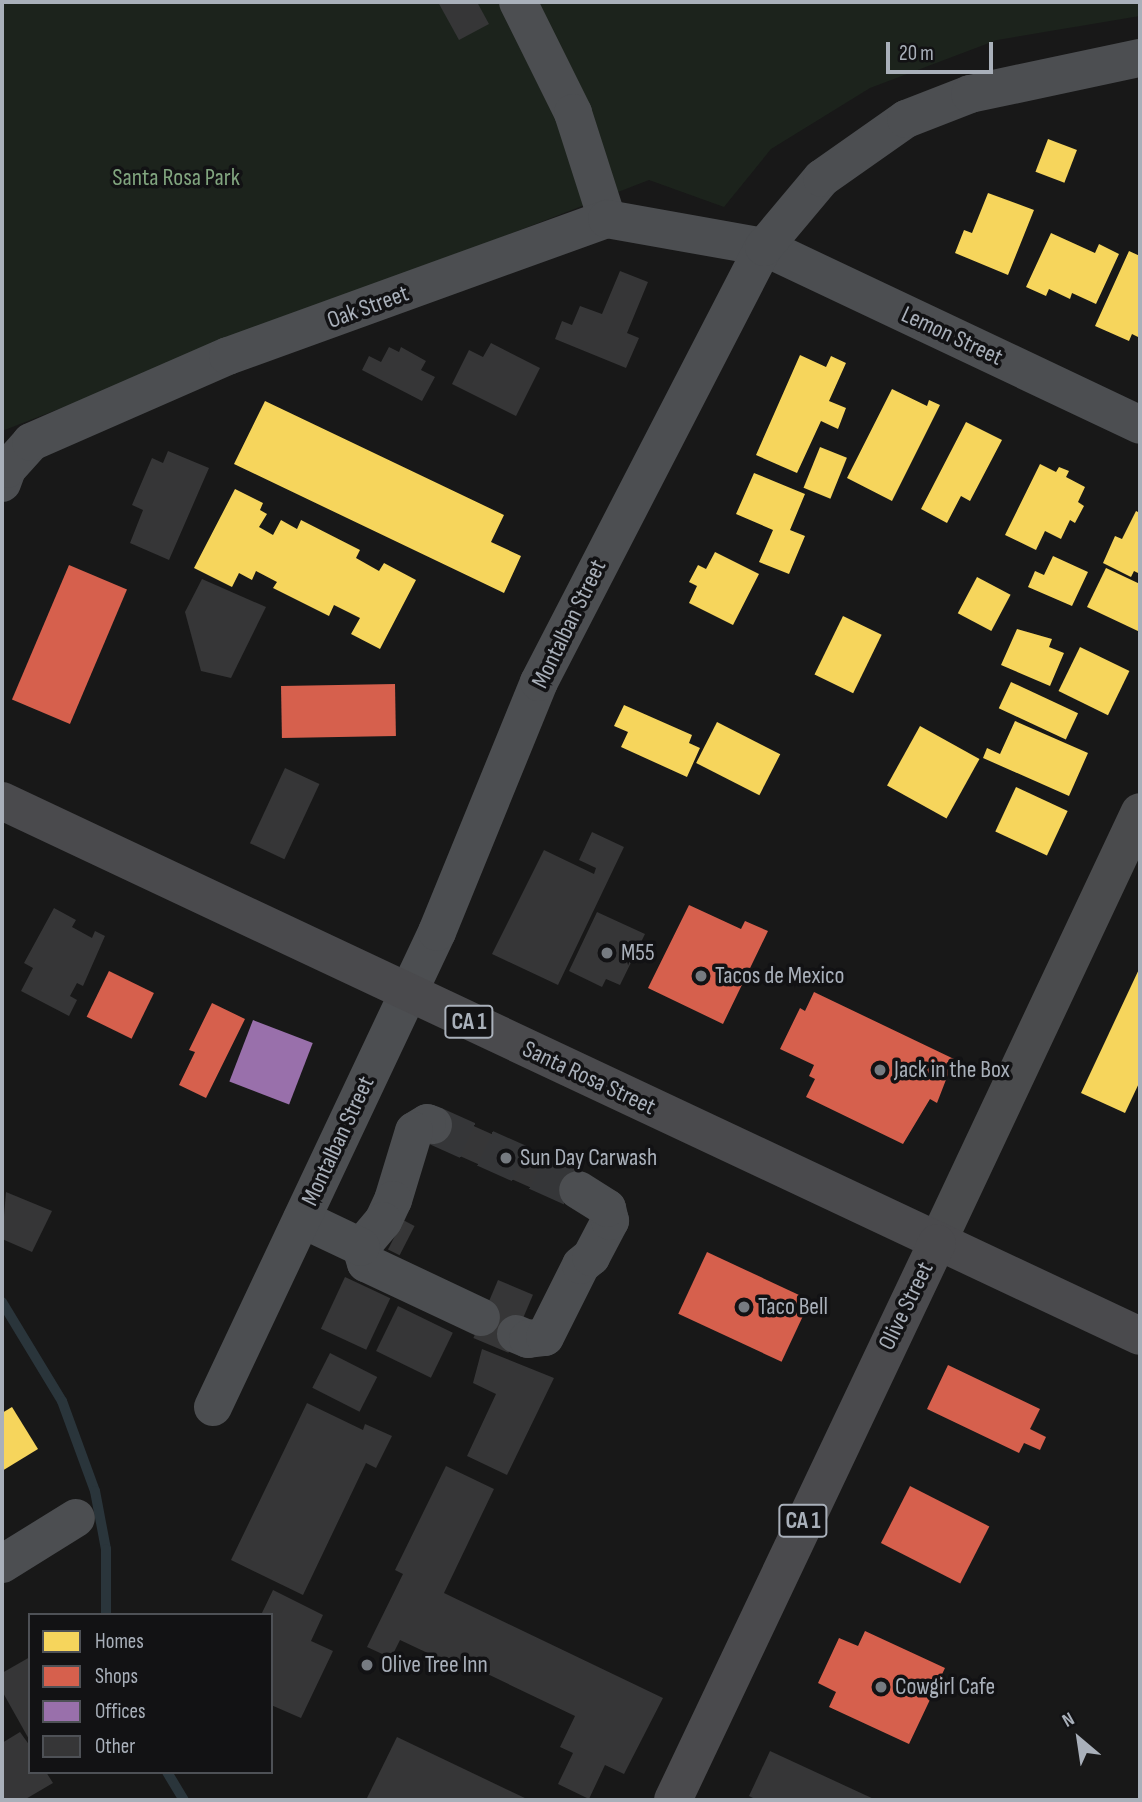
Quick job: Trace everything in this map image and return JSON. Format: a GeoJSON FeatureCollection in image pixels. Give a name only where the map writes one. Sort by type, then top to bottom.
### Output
{"type":"FeatureCollection","features":[{"type":"Feature","properties":{"kind":"highway","name":"Santa Rosa Street"},"geometry":{"type":"LineString","coordinates":[[2,801],[1140,1336]]}},
{"type":"Feature","properties":{"kind":"highway","name":"Olive Street"},"geometry":{"type":"LineString","coordinates":[[673,1800],[937,1242]]}},
{"type":"Feature","properties":{"kind":"main road","name":"Olive Street"},"geometry":{"type":"LineString","coordinates":[[937,1242],[1130,862],[1140,812]]}},
{"type":"Feature","properties":{"kind":"street"},"geometry":{"type":"LineString","coordinates":[[518,2],[573,113],[607,219],[764,247]]}},
{"type":"Feature","properties":{"kind":"street","name":"Montalban Street"},"geometry":{"type":"LineString","coordinates":[[213,1407],[405,992],[437,932],[539,682],[764,247],[822,178],[906,119],[970,94],[1140,58]]}},
{"type":"Feature","properties":{"kind":"street","name":"Oak Street"},"geometry":{"type":"LineString","coordinates":[[2,483],[8,469],[31,442],[216,361],[607,219]]}},
{"type":"Feature","properties":{"kind":"street","name":"Lemon Street"},"geometry":{"type":"LineString","coordinates":[[764,247],[1140,425]]}},
{"type":"Feature","properties":{"kind":"street"},"geometry":{"type":"LineString","coordinates":[[361,1247],[383,1221],[393,1200],[414,1131],[427,1123],[433,1125]]}},
{"type":"Feature","properties":{"kind":"street"},"geometry":{"type":"LineString","coordinates":[[516,1334],[545,1337],[581,1265],[591,1257],[610,1221],[607,1208],[578,1190]]}},
{"type":"Feature","properties":{"kind":"street"},"geometry":{"type":"LineString","coordinates":[[302,1219],[361,1247],[366,1263],[481,1317]]}},
{"type":"Feature","properties":{"kind":"street"},"geometry":{"type":"LineString","coordinates":[[2,1564],[76,1518]]}},
{"type":"Feature","properties":{"kind":"green space","name":"Santa Rosa Park"},"geometry":{"type":"Polygon","coordinates":[[[2,2],[1138,2],[1140,16],[997,40],[870,88],[771,149],[724,207],[649,180],[2,431],[2,2]]]}},
{"type":"Feature","properties":{"kind":"building: Homes"},"geometry":{"type":"Polygon","coordinates":[[[1048,139],[1077,150],[1064,183],[1035,172],[1048,139]]]}},
{"type":"Feature","properties":{"kind":"building: Homes"},"geometry":{"type":"Polygon","coordinates":[[[988,193],[1034,210],[1008,275],[955,253],[964,230],[972,233],[988,193]]]}},
{"type":"Feature","properties":{"kind":"building: Homes"},"geometry":{"type":"Polygon","coordinates":[[[1051,233],[1095,253],[1099,244],[1119,254],[1096,304],[1072,293],[1070,299],[1049,289],[1046,296],[1026,287],[1051,233]]]}},
{"type":"Feature","properties":{"kind":"building: Homes"},"geometry":{"type":"Polygon","coordinates":[[[1129,251],[1140,256],[1140,338],[1132,334],[1129,341],[1095,326],[1129,251]]]}},
{"type":"Feature","properties":{"kind":"building: Homes"},"geometry":{"type":"Polygon","coordinates":[[[800,355],[826,367],[831,356],[846,363],[829,401],[846,408],[838,429],[821,421],[797,473],[756,455],[800,355]]]}},
{"type":"Feature","properties":{"kind":"building: Homes"},"geometry":{"type":"Polygon","coordinates":[[[892,389],[927,406],[929,400],[940,405],[892,501],[847,478],[892,389]]]}},
{"type":"Feature","properties":{"kind":"building: Homes"},"geometry":{"type":"Polygon","coordinates":[[[265,401],[504,515],[491,542],[521,556],[504,593],[234,464],[265,401]]]}},
{"type":"Feature","properties":{"kind":"building: Homes"},"geometry":{"type":"Polygon","coordinates":[[[966,422],[1002,440],[970,501],[961,496],[947,523],[921,509],[966,422]]]}},
{"type":"Feature","properties":{"kind":"building: Homes"},"geometry":{"type":"Polygon","coordinates":[[[820,447],[847,458],[830,499],[804,488],[820,447]]]}},
{"type":"Feature","properties":{"kind":"building: Homes"},"geometry":{"type":"Polygon","coordinates":[[[1040,464],[1056,472],[1059,467],[1069,471],[1066,477],[1085,487],[1078,502],[1084,506],[1075,523],[1070,520],[1061,539],[1045,531],[1036,550],[1005,535],[1040,464]]]}},
{"type":"Feature","properties":{"kind":"building: Homes"},"geometry":{"type":"Polygon","coordinates":[[[754,473],[805,494],[790,530],[805,536],[789,574],[759,562],[773,530],[736,514],[754,473]]]}},
{"type":"Feature","properties":{"kind":"building: Homes"},"geometry":{"type":"Polygon","coordinates":[[[235,489],[263,503],[260,510],[267,514],[259,527],[273,535],[281,520],[297,529],[301,520],[360,550],[356,558],[379,571],[384,563],[416,580],[380,649],[351,634],[360,618],[334,605],[329,616],[273,588],[277,582],[256,571],[252,580],[239,573],[232,587],[194,568],[235,489]]]}},
{"type":"Feature","properties":{"kind":"building: Homes"},"geometry":{"type":"Polygon","coordinates":[[[1136,511],[1140,513],[1140,574],[1134,571],[1131,577],[1103,563],[1115,536],[1122,539],[1136,511]]]}},
{"type":"Feature","properties":{"kind":"building: Homes"},"geometry":{"type":"Polygon","coordinates":[[[715,552],[759,574],[733,625],[689,603],[697,586],[689,582],[698,565],[706,569],[715,552]]]}},
{"type":"Feature","properties":{"kind":"building: Homes"},"geometry":{"type":"Polygon","coordinates":[[[1053,556],[1088,572],[1072,606],[1028,587],[1035,571],[1044,575],[1053,556]]]}},
{"type":"Feature","properties":{"kind":"building: Homes"},"geometry":{"type":"Polygon","coordinates":[[[1106,568],[1140,584],[1140,632],[1087,607],[1106,568]]]}},
{"type":"Feature","properties":{"kind":"building: Homes"},"geometry":{"type":"Polygon","coordinates":[[[977,577],[1011,595],[991,631],[958,613],[977,577]]]}},
{"type":"Feature","properties":{"kind":"building: Homes"},"geometry":{"type":"Polygon","coordinates":[[[843,616],[882,635],[853,693],[815,674],[843,616]]]}},
{"type":"Feature","properties":{"kind":"building: Homes"},"geometry":{"type":"Polygon","coordinates":[[[1017,629],[1052,639],[1049,647],[1064,653],[1050,686],[1001,665],[1017,629]]]}},
{"type":"Feature","properties":{"kind":"building: Homes"},"geometry":{"type":"Polygon","coordinates":[[[1080,647],[1129,671],[1108,715],[1059,691],[1080,647]]]}},
{"type":"Feature","properties":{"kind":"building: Homes"},"geometry":{"type":"Polygon","coordinates":[[[1011,682],[1078,713],[1066,740],[999,708],[1011,682]]]}},
{"type":"Feature","properties":{"kind":"building: Homes"},"geometry":{"type":"Polygon","coordinates":[[[624,705],[692,735],[689,743],[700,748],[687,777],[621,747],[628,732],[614,726],[624,705]]]}},
{"type":"Feature","properties":{"kind":"building: Homes"},"geometry":{"type":"Polygon","coordinates":[[[1015,721],[1088,753],[1069,796],[983,758],[987,748],[1000,754],[1015,721]]]}},
{"type":"Feature","properties":{"kind":"building: Homes"},"geometry":{"type":"Polygon","coordinates":[[[717,722],[780,754],[759,795],[696,763],[717,722]]]}},
{"type":"Feature","properties":{"kind":"building: Homes"},"geometry":{"type":"Polygon","coordinates":[[[920,726],[979,759],[947,818],[887,785],[920,726]]]}},
{"type":"Feature","properties":{"kind":"building: Homes"},"geometry":{"type":"Polygon","coordinates":[[[1016,787],[1068,811],[1047,855],[995,831],[1016,787]]]}},
{"type":"Feature","properties":{"kind":"building: Homes"},"geometry":{"type":"Polygon","coordinates":[[[1140,967],[1140,1081],[1125,1113],[1081,1093],[1140,967]]]}},
{"type":"Feature","properties":{"kind":"building: Homes"},"geometry":{"type":"Polygon","coordinates":[[[12,1407],[38,1449],[2,1471],[2,1413],[12,1407]]]}},
{"type":"Feature","properties":{"kind":"building: Shops"},"geometry":{"type":"Polygon","coordinates":[[[69,565],[127,590],[70,724],[12,699],[69,565]]]}},
{"type":"Feature","properties":{"kind":"building: Shops"},"geometry":{"type":"Polygon","coordinates":[[[395,684],[396,736],[282,738],[281,686],[395,684]]]}},
{"type":"Feature","properties":{"kind":"building: Shops","name":"Tacos de Mexico"},"geometry":{"type":"Polygon","coordinates":[[[689,905],[741,929],[745,921],[768,931],[723,1024],[648,988],[689,905]]]}},
{"type":"Feature","properties":{"kind":"building: Shops"},"geometry":{"type":"Polygon","coordinates":[[[109,971],[154,993],[132,1039],[87,1017],[109,971]]]}},
{"type":"Feature","properties":{"kind":"building: Shops","name":"Jack in the Box"},"geometry":{"type":"Polygon","coordinates":[[[814,992],[954,1059],[937,1103],[930,1099],[903,1144],[806,1097],[815,1079],[809,1076],[814,1065],[780,1049],[800,1008],[805,1011],[814,992]]]}},
{"type":"Feature","properties":{"kind":"building: Shops"},"geometry":{"type":"Polygon","coordinates":[[[212,1003],[245,1019],[206,1098],[179,1085],[195,1052],[189,1050],[212,1003]]]}},
{"type":"Feature","properties":{"kind":"building: Shops","name":"Taco Bell"},"geometry":{"type":"Polygon","coordinates":[[[707,1252],[810,1300],[782,1362],[678,1314],[707,1252]]]}},
{"type":"Feature","properties":{"kind":"building: Shops"},"geometry":{"type":"Polygon","coordinates":[[[948,1365],[1040,1409],[1030,1429],[1046,1437],[1040,1450],[1024,1443],[1019,1453],[927,1409],[948,1365]]]}},
{"type":"Feature","properties":{"kind":"building: Shops"},"geometry":{"type":"Polygon","coordinates":[[[910,1486],[989,1526],[960,1583],[881,1543],[910,1486]]]}},
{"type":"Feature","properties":{"kind":"building: Shops","name":"Cowgirl Cafe"},"geometry":{"type":"Polygon","coordinates":[[[865,1631],[945,1668],[909,1744],[829,1707],[836,1692],[818,1683],[839,1638],[858,1646],[865,1631]]]}},
{"type":"Feature","properties":{"kind":"building: Offices"},"geometry":{"type":"Polygon","coordinates":[[[253,1020],[313,1043],[289,1105],[229,1082],[253,1020]]]}},
{"type":"Feature","properties":{"kind":"building: Other"},"geometry":{"type":"Polygon","coordinates":[[[438,2],[477,2],[489,24],[459,40],[438,2]]]}},
{"type":"Feature","properties":{"kind":"building: Other"},"geometry":{"type":"Polygon","coordinates":[[[620,271],[648,282],[627,333],[639,338],[626,368],[555,339],[562,321],[572,325],[580,306],[602,314],[620,271]]]}},
{"type":"Feature","properties":{"kind":"building: Other"},"geometry":{"type":"Polygon","coordinates":[[[491,343],[540,368],[516,416],[452,384],[469,350],[483,357],[491,343]]]}},
{"type":"Feature","properties":{"kind":"building: Other"},"geometry":{"type":"Polygon","coordinates":[[[389,347],[399,352],[401,347],[426,361],[421,370],[435,377],[422,401],[362,370],[369,356],[381,362],[389,347]]]}},
{"type":"Feature","properties":{"kind":"building: Other"},"geometry":{"type":"Polygon","coordinates":[[[168,451],[209,468],[169,560],[130,543],[143,510],[132,505],[152,458],[163,463],[168,451]]]}},
{"type":"Feature","properties":{"kind":"building: Other"},"geometry":{"type":"Polygon","coordinates":[[[202,579],[266,607],[231,678],[201,671],[185,612],[202,579]]]}},
{"type":"Feature","properties":{"kind":"building: Other"},"geometry":{"type":"Polygon","coordinates":[[[285,768],[319,784],[284,859],[250,843],[285,768]]]}},
{"type":"Feature","properties":{"kind":"building: Other"},"geometry":{"type":"Polygon","coordinates":[[[592,832],[624,847],[558,985],[492,954],[544,850],[594,874],[596,868],[579,860],[592,832]]]}},
{"type":"Feature","properties":{"kind":"building: Other"},"geometry":{"type":"Polygon","coordinates":[[[54,908],[76,920],[72,927],[92,938],[95,931],[105,936],[83,986],[77,983],[70,996],[77,1000],[69,1016],[21,991],[33,968],[24,963],[54,908]]]}},
{"type":"Feature","properties":{"kind":"building: Other","name":"M55"},"geometry":{"type":"Polygon","coordinates":[[[597,912],[645,934],[620,985],[606,979],[602,987],[569,971],[597,912]]]}},
{"type":"Feature","properties":{"kind":"building: Other","name":"Sun Day Carwash"},"geometry":{"type":"Polygon","coordinates":[[[440,1111],[585,1176],[572,1206],[427,1141],[440,1111]]]}},
{"type":"Feature","properties":{"kind":"building: Other"},"geometry":{"type":"Polygon","coordinates":[[[6,1192],[52,1211],[32,1252],[2,1239],[6,1192]]]}},
{"type":"Feature","properties":{"kind":"building: Other"},"geometry":{"type":"Polygon","coordinates":[[[403,1220],[415,1226],[400,1255],[388,1249],[403,1220]]]}},
{"type":"Feature","properties":{"kind":"building: Other"},"geometry":{"type":"Polygon","coordinates":[[[345,1277],[390,1298],[366,1350],[321,1329],[345,1277]]]}},
{"type":"Feature","properties":{"kind":"building: Other"},"geometry":{"type":"Polygon","coordinates":[[[498,1280],[533,1295],[508,1353],[473,1338],[498,1280]]]}},
{"type":"Feature","properties":{"kind":"building: Other"},"geometry":{"type":"Polygon","coordinates":[[[398,1306],[453,1333],[431,1378],[376,1351],[398,1306]]]}},
{"type":"Feature","properties":{"kind":"building: Other"},"geometry":{"type":"Polygon","coordinates":[[[482,1349],[554,1378],[507,1475],[467,1456],[496,1394],[473,1383],[482,1349]]]}},
{"type":"Feature","properties":{"kind":"building: Other"},"geometry":{"type":"Polygon","coordinates":[[[330,1353],[377,1377],[360,1412],[312,1388],[330,1353]]]}},
{"type":"Feature","properties":{"kind":"building: Other"},"geometry":{"type":"Polygon","coordinates":[[[307,1403],[363,1430],[365,1424],[392,1436],[376,1468],[366,1463],[303,1595],[231,1560],[307,1403]]]}},
{"type":"Feature","properties":{"kind":"building: Other"},"geometry":{"type":"Polygon","coordinates":[[[446,1466],[494,1489],[444,1593],[663,1698],[624,1774],[605,1765],[589,1799],[558,1784],[573,1753],[560,1747],[575,1716],[454,1658],[451,1664],[400,1640],[391,1658],[367,1647],[403,1574],[395,1570],[446,1466]]]}},
{"type":"Feature","properties":{"kind":"building: Other"},"geometry":{"type":"Polygon","coordinates":[[[273,1590],[323,1615],[311,1641],[333,1651],[301,1718],[273,1706],[273,1613],[262,1613],[273,1590]]]}},
{"type":"Feature","properties":{"kind":"building: Other"},"geometry":{"type":"Polygon","coordinates":[[[28,1658],[28,1737],[2,1691],[2,1673],[28,1658]]]}},
{"type":"Feature","properties":{"kind":"building: Other"},"geometry":{"type":"Polygon","coordinates":[[[20,1732],[28,1743],[28,1774],[47,1774],[53,1783],[24,1800],[2,1800],[2,1743],[20,1732]]]}},
{"type":"Feature","properties":{"kind":"building: Other"},"geometry":{"type":"Polygon","coordinates":[[[397,1737],[529,1800],[366,1800],[397,1737]]]}},
{"type":"Feature","properties":{"kind":"building: Other"},"geometry":{"type":"Polygon","coordinates":[[[770,1751],[876,1800],[757,1800],[749,1796],[770,1751]]]}},
{"type":"Feature","properties":{"kind":"waterway"},"geometry":{"type":"LineString","coordinates":[[2,1302],[62,1401],[95,1491],[106,1549],[106,1613]]}},
{"type":"Feature","properties":{"kind":"waterway"},"geometry":{"type":"LineString","coordinates":[[168,1774],[184,1800]]}},
{"type":"Feature","properties":{"kind":"tunnel"},"geometry":{"type":"LineString","coordinates":[[433,1125],[578,1190]]}},
{"type":"Feature","properties":{"kind":"place","name":"M55"},"geometry":{"type":"Point","coordinates":[607,953]}},
{"type":"Feature","properties":{"kind":"place","name":"Tacos de Mexico"},"geometry":{"type":"Point","coordinates":[701,976]}},
{"type":"Feature","properties":{"kind":"place","name":"Jack in the Box"},"geometry":{"type":"Point","coordinates":[880,1070]}},
{"type":"Feature","properties":{"kind":"place","name":"Sun Day Carwash"},"geometry":{"type":"Point","coordinates":[506,1158]}},
{"type":"Feature","properties":{"kind":"place","name":"Taco Bell"},"geometry":{"type":"Point","coordinates":[744,1307]}},
{"type":"Feature","properties":{"kind":"place","name":"Olive Tree Inn"},"geometry":{"type":"Point","coordinates":[367,1665]}},
{"type":"Feature","properties":{"kind":"place","name":"Cowgirl Cafe"},"geometry":{"type":"Point","coordinates":[881,1687]}}]}
